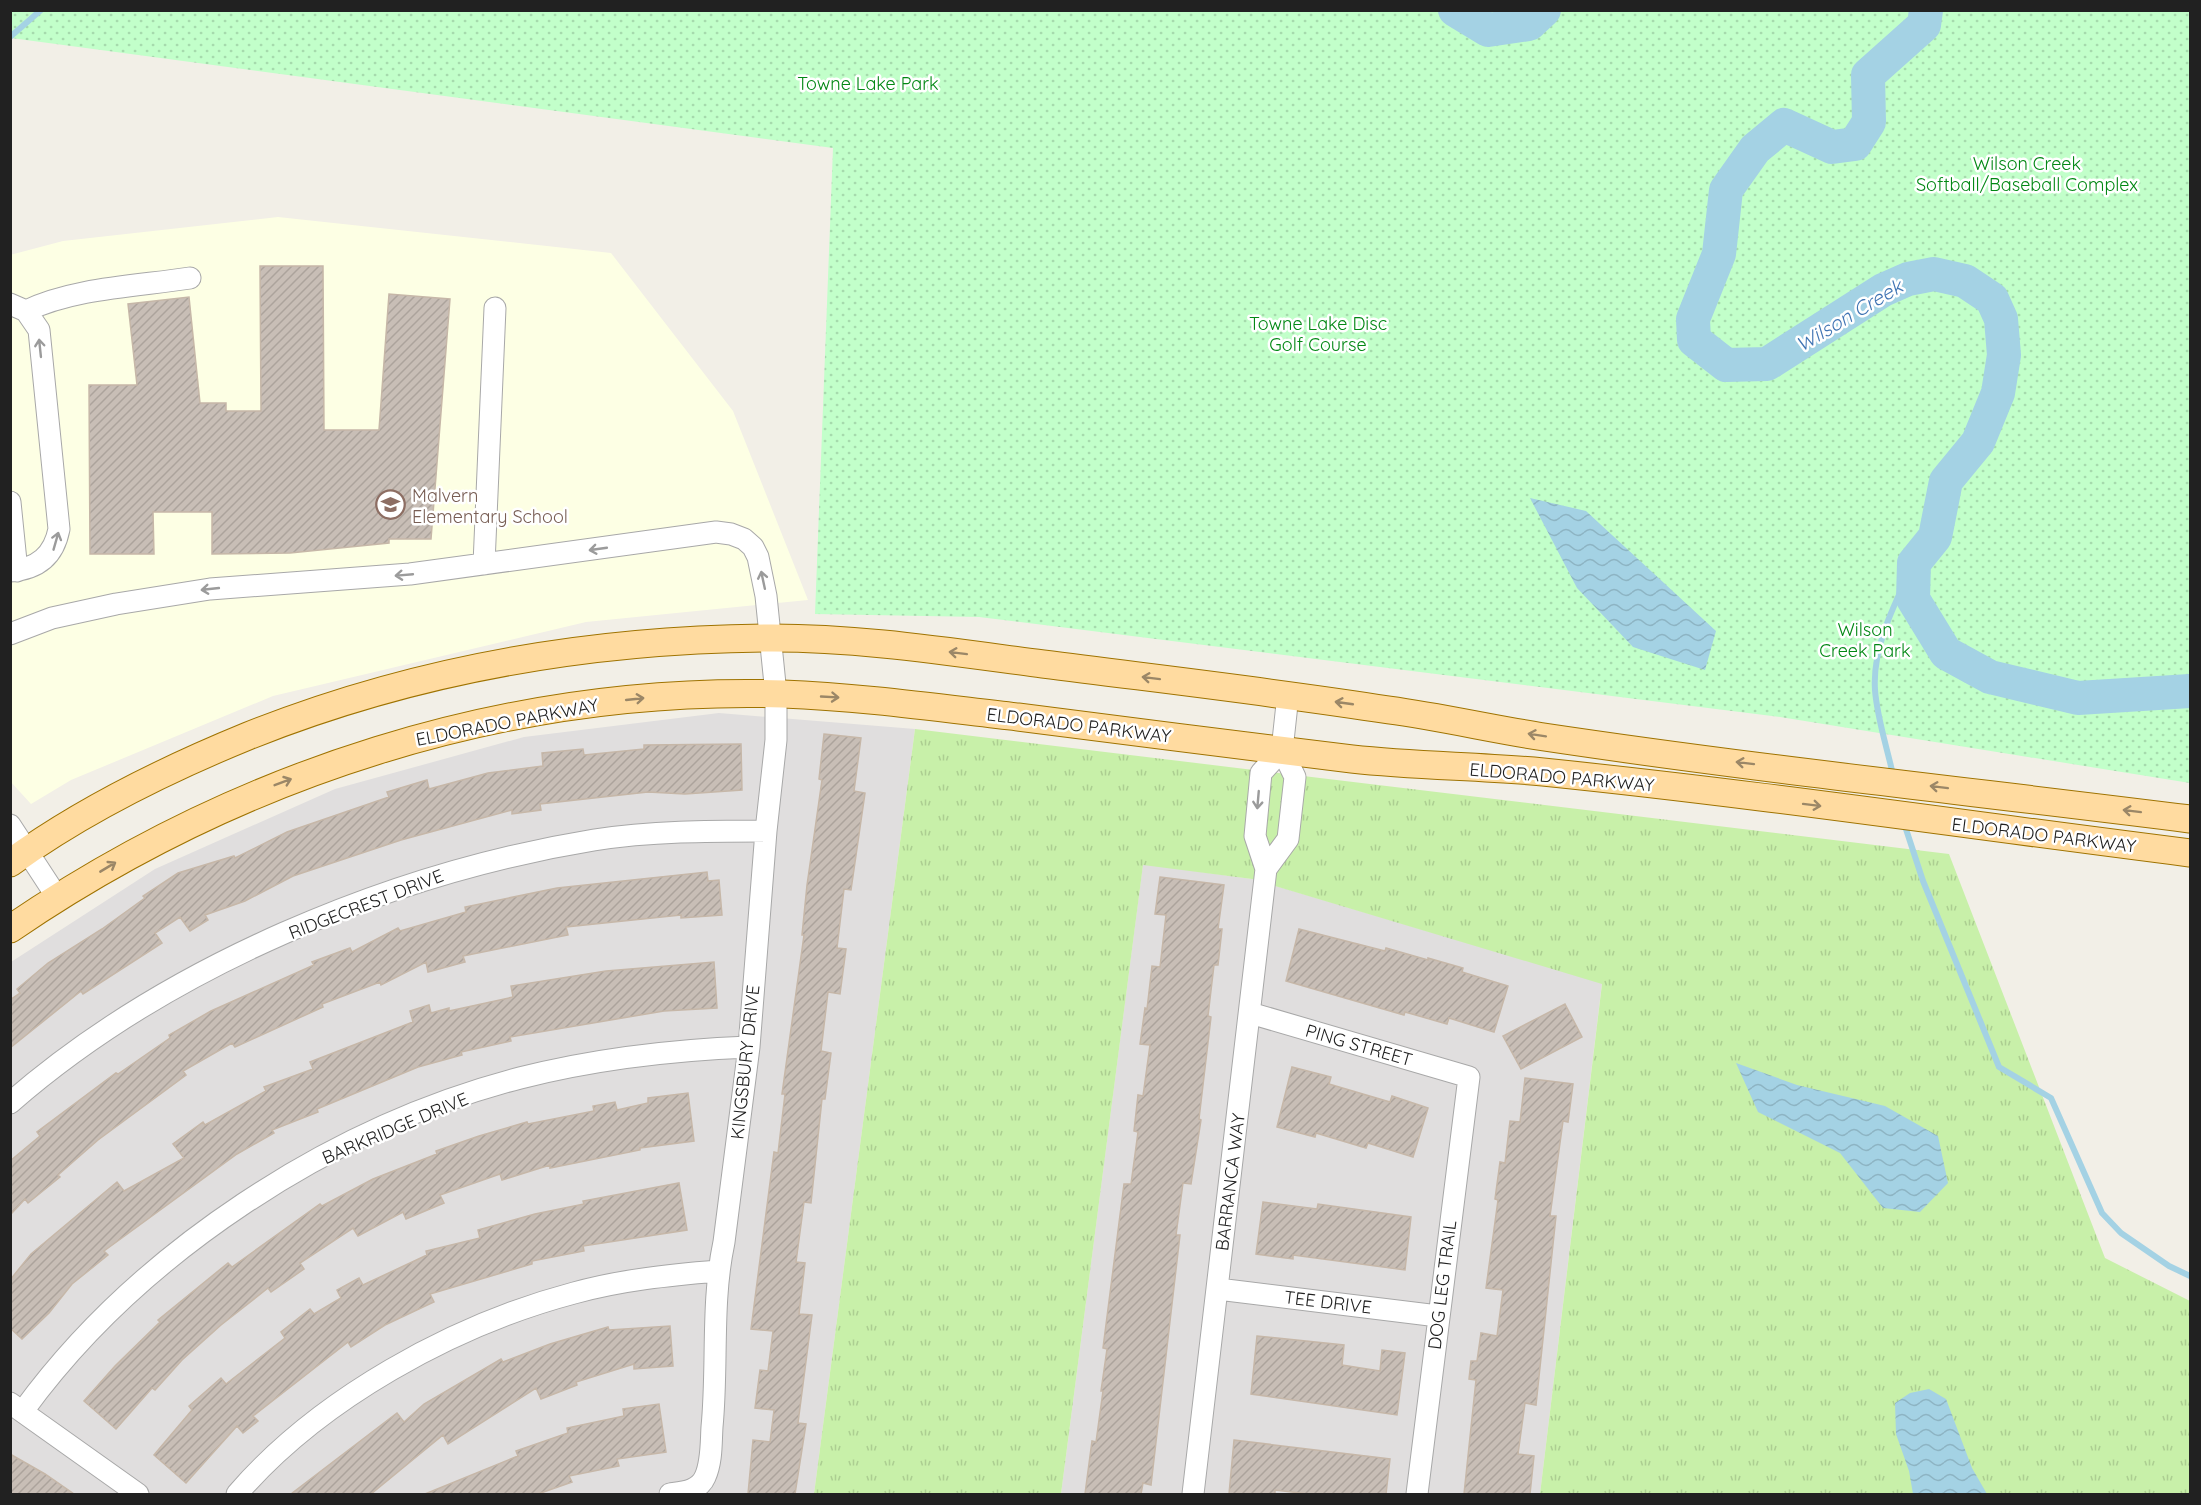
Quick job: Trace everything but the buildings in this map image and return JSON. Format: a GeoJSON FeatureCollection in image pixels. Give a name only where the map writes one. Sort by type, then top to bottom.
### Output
{"type":"FeatureCollection","features":[{"type":"Feature","properties":{"kind":"main road","name":"ELDORADO PARKWAY"},"geometry":{"type":"LineString","coordinates":[[19,857],[124,794],[185,762],[278,724],[405,683],[460,670],[580,650],[642,643],[770,638],[924,649],[1288,695],[1594,744],[2190,819]]}},
{"type":"Feature","properties":{"kind":"main road","name":"ELDORADO PARKWAY"},"geometry":{"type":"LineString","coordinates":[[10,930],[57,897],[125,857],[199,819],[261,791],[377,749],[551,710],[657,697],[776,694],[902,703],[1405,764],[1498,768],[1608,779],[2190,853]]}},
{"type":"Feature","properties":{"kind":"street"},"geometry":{"type":"LineString","coordinates":[[18,308],[66,297],[190,278]]}},
{"type":"Feature","properties":{"kind":"street"},"geometry":{"type":"LineString","coordinates":[[10,502],[14,571],[40,562],[54,551],[59,529],[39,330],[34,319],[18,308]]}},
{"type":"Feature","properties":{"kind":"street"},"geometry":{"type":"LineString","coordinates":[[484,564],[495,308]]}},
{"type":"Feature","properties":{"kind":"street","name":"KINGSBURY DRIVE"},"geometry":{"type":"LineString","coordinates":[[10,634],[52,618],[210,589],[410,574],[716,532],[731,534],[753,547],[758,557],[766,596],[776,694],[776,740],[766,831],[749,1047],[724,1242],[718,1271],[714,1325],[717,1377],[709,1462],[700,1484],[693,1489],[670,1494]]}},
{"type":"Feature","properties":{"kind":"street"},"geometry":{"type":"LineString","coordinates":[[1282,750],[1288,695]]}},
{"type":"Feature","properties":{"kind":"street","name":"BARRANCA WAY"},"geometry":{"type":"LineString","coordinates":[[1193,1494],[1266,869],[1255,836],[1261,773],[1282,750],[1295,777],[1288,839],[1266,869]]}},
{"type":"Feature","properties":{"kind":"street"},"geometry":{"type":"LineString","coordinates":[[10,825],[19,857],[57,897]]}},
{"type":"Feature","properties":{"kind":"street","name":"RIDGECREST DRIVE"},"geometry":{"type":"LineString","coordinates":[[10,1103],[115,1025],[213,968],[314,921],[411,884],[502,857],[597,839],[684,832],[766,831]]}},
{"type":"Feature","properties":{"kind":"street","name":"PING STREET"},"geometry":{"type":"LineString","coordinates":[[1250,1013],[1469,1077]]}},
{"type":"Feature","properties":{"kind":"street","name":"BARKRIDGE DRIVE"},"geometry":{"type":"LineString","coordinates":[[17,1407],[118,1302],[191,1240],[263,1191],[348,1144],[436,1106],[519,1078],[614,1059],[701,1049],[749,1047]]}},
{"type":"Feature","properties":{"kind":"street","name":"DOG LEG TRAIL"},"geometry":{"type":"LineString","coordinates":[[1417,1494],[1469,1077]]}},
{"type":"Feature","properties":{"kind":"street"},"geometry":{"type":"LineString","coordinates":[[237,1494],[306,1431],[360,1390],[427,1349],[499,1317],[574,1292],[651,1277],[718,1271]]}},
{"type":"Feature","properties":{"kind":"street","name":"TEE DRIVE"},"geometry":{"type":"LineString","coordinates":[[1218,1288],[1438,1316]]}},
{"type":"Feature","properties":{"kind":"street"},"geometry":{"type":"LineString","coordinates":[[17,1407],[138,1494]]}},
{"type":"Feature","properties":{"kind":"shaded area","name":"Malvern Elementary School"},"geometry":{"type":"Polygon","coordinates":[[[278,217],[611,253],[733,411],[808,600],[586,622],[273,696],[71,780],[31,804],[10,781],[10,255],[63,241],[278,217]]]}},
{"type":"Feature","properties":{"kind":"shaded area"},"geometry":{"type":"Polygon","coordinates":[[[719,713],[915,729],[814,1494],[11,1494],[11,962],[155,869],[335,789],[524,737],[719,713]]]}},
{"type":"Feature","properties":{"kind":"shaded area"},"geometry":{"type":"Polygon","coordinates":[[[1143,864],[1252,879],[1602,983],[1540,1494],[1061,1494],[1143,864]]]}},
{"type":"Feature","properties":{"kind":"green space"},"geometry":{"type":"Polygon","coordinates":[[[11,10],[2190,11],[2190,783],[1780,717],[979,617],[815,614],[833,148],[11,38],[11,10]]]}},
{"type":"Feature","properties":{"kind":"green space"},"geometry":{"type":"Polygon","coordinates":[[[915,729],[1949,854],[2105,1258],[2190,1301],[2190,1494],[1540,1494],[1602,984],[1252,879],[1143,865],[1061,1494],[814,1494],[915,729]]]}},
{"type":"Feature","properties":{"kind":"water"},"geometry":{"type":"Polygon","coordinates":[[[1530,498],[1586,511],[1716,631],[1705,670],[1633,647],[1577,588],[1530,498]]]}},
{"type":"Feature","properties":{"kind":"water"},"geometry":{"type":"Polygon","coordinates":[[[1736,1063],[1797,1085],[1885,1106],[1938,1136],[1948,1183],[1920,1212],[1883,1208],[1840,1153],[1758,1112],[1736,1063]]]}},
{"type":"Feature","properties":{"kind":"water"},"geometry":{"type":"Polygon","coordinates":[[[1929,1389],[1946,1399],[1972,1468],[1987,1494],[1913,1494],[1909,1471],[1896,1434],[1895,1403],[1910,1393],[1929,1389]]]}},
{"type":"Feature","properties":{"kind":"waterway"},"geometry":{"type":"LineString","coordinates":[[10,37],[41,10]]}},
{"type":"Feature","properties":{"kind":"waterway","name":"Wilson Creek"},"geometry":{"type":"LineString","coordinates":[[1455,10],[1488,30],[1529,24],[1544,10]]}},
{"type":"Feature","properties":{"kind":"waterway","name":"Wilson Creek"},"geometry":{"type":"LineString","coordinates":[[1926,10],[1924,25],[1868,75],[1869,122],[1855,144],[1832,147],[1784,125],[1755,149],[1726,190],[1719,254],[1693,319],[1694,340],[1726,365],[1767,364],[1883,290],[1908,279],[1934,274],[1965,281],[1992,299],[2001,319],[2004,355],[1998,393],[1978,442],[1946,481],[1935,537],[1914,563],[1913,599],[1946,653],[1990,677],[2078,698],[2190,691]]}},
{"type":"Feature","properties":{"kind":"waterway"},"geometry":{"type":"LineString","coordinates":[[1893,775],[1878,711],[1875,673],[1881,640],[1914,563]]}},
{"type":"Feature","properties":{"kind":"waterway"},"geometry":{"type":"LineString","coordinates":[[1904,823],[1923,881],[1999,1067],[2051,1098],[2102,1213],[2121,1233],[2169,1266],[2190,1276]]}},
{"type":"Feature","properties":{"kind":"place","name":"Malvern Elementary School"},"geometry":{"type":"Point","coordinates":[391,505]}},
{"type":"Feature","properties":{"kind":"park label","name":"Towne Lake Park"},"geometry":{"type":"Point","coordinates":[868,83]}},
{"type":"Feature","properties":{"kind":"park label","name":"Wilson Creek Softball/Baseball Complex"},"geometry":{"type":"Point","coordinates":[2027,174]}},
{"type":"Feature","properties":{"kind":"park label","name":"Towne Lake Disc Golf Course"},"geometry":{"type":"Point","coordinates":[1318,333]}},
{"type":"Feature","properties":{"kind":"park label","name":"Wilson Creek Park"},"geometry":{"type":"Point","coordinates":[1865,639]}}]}
